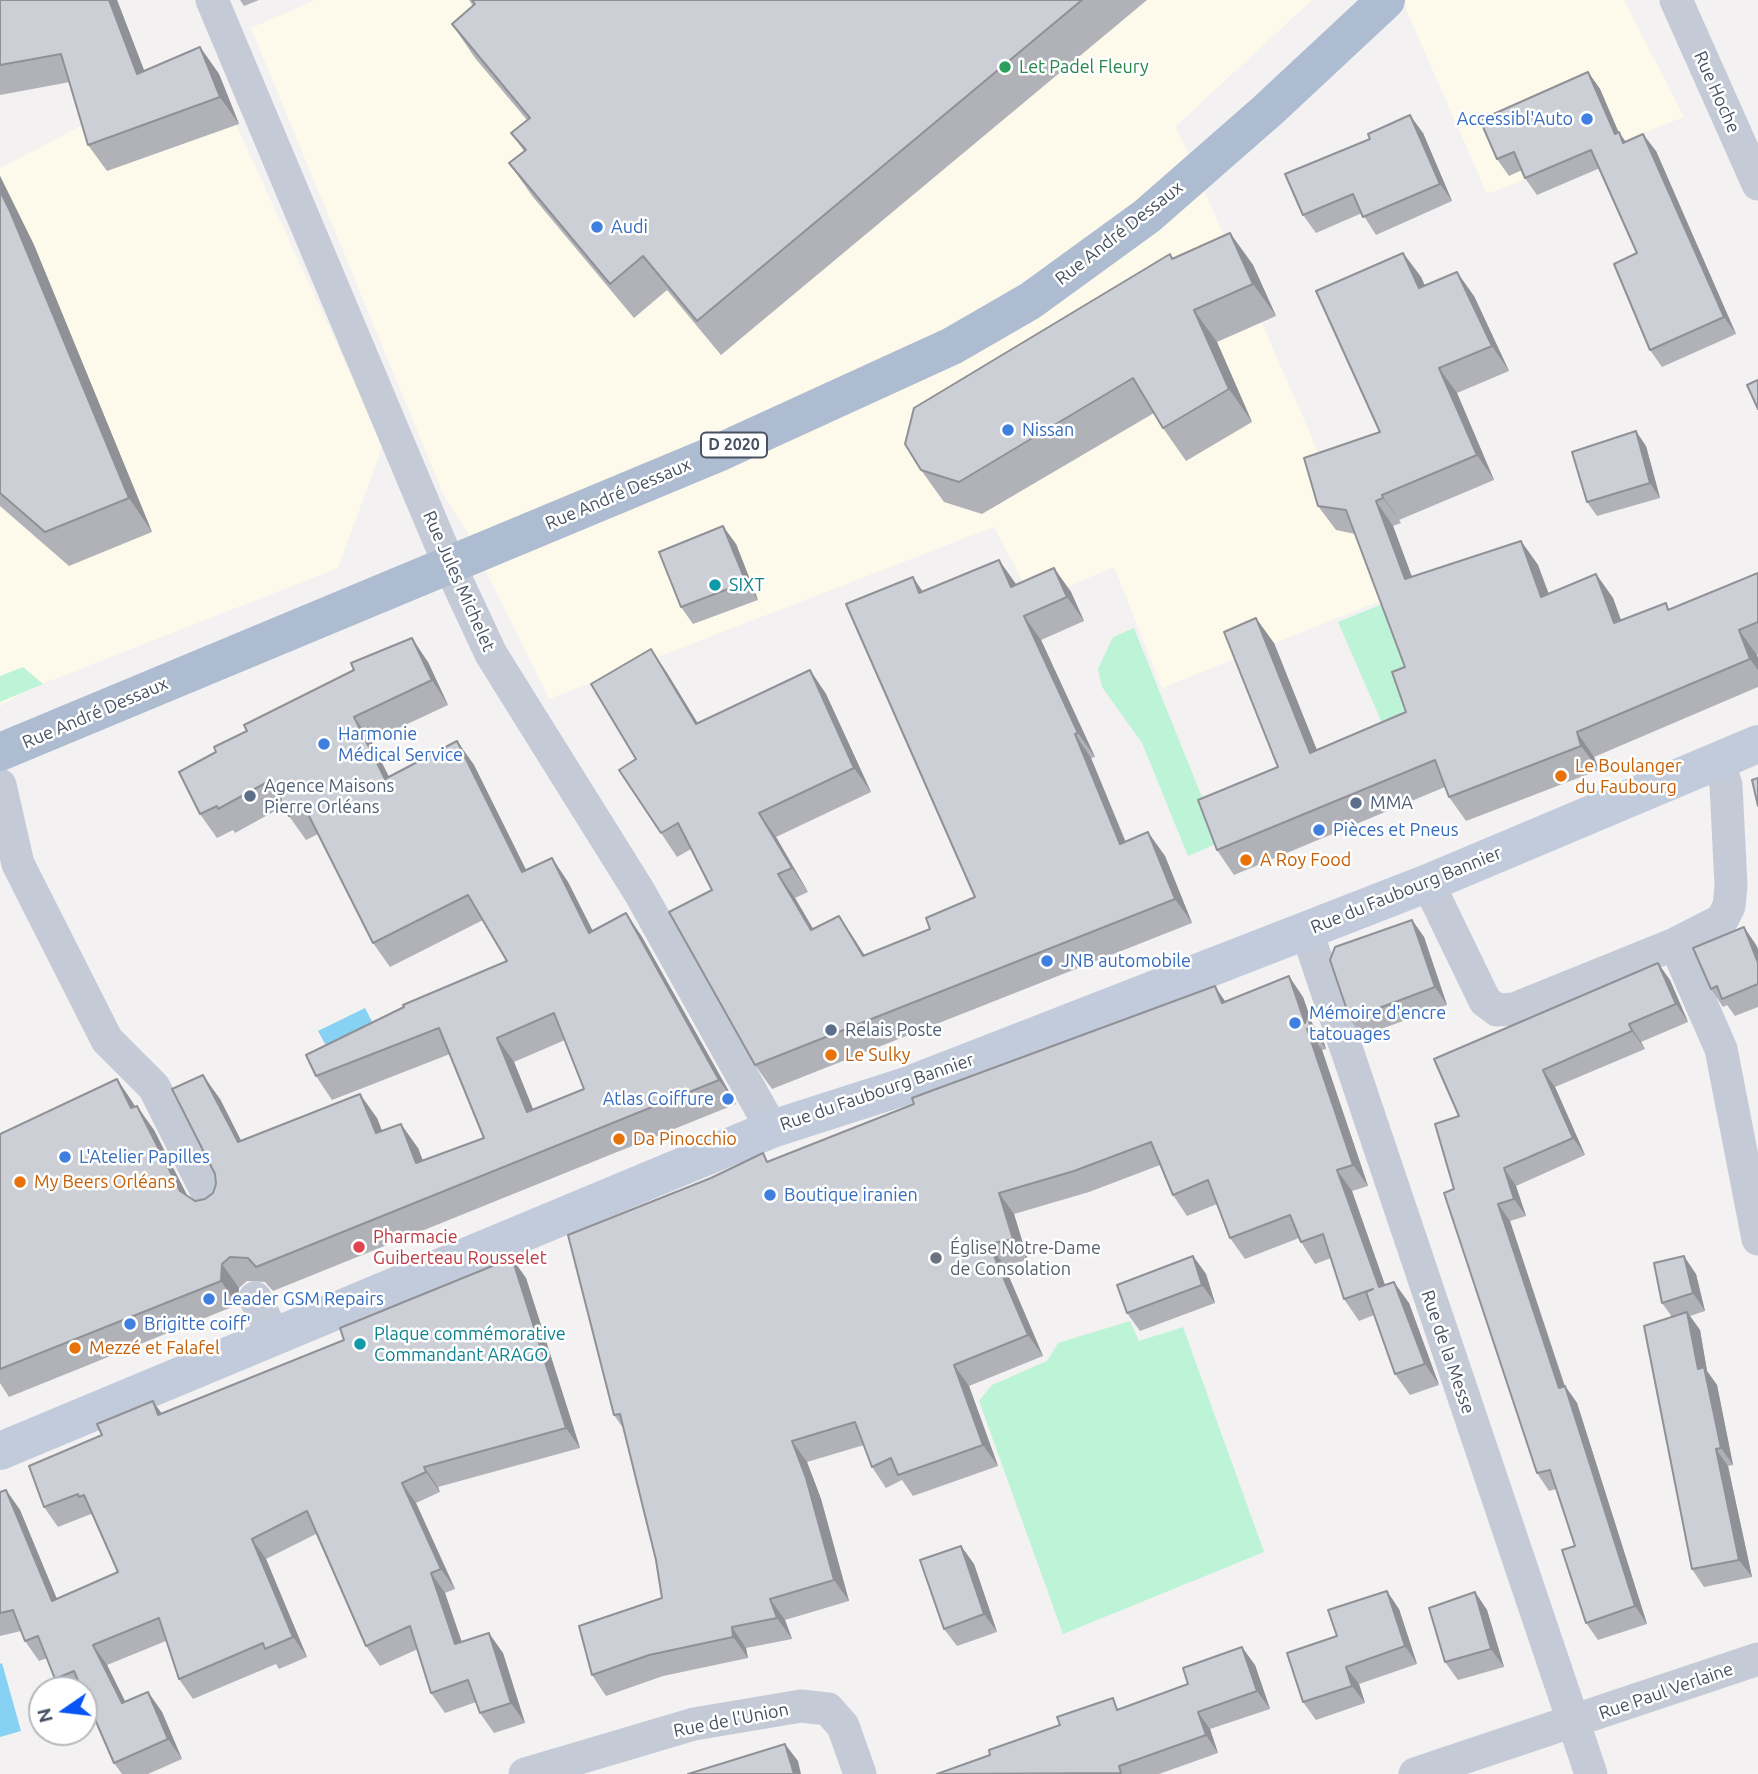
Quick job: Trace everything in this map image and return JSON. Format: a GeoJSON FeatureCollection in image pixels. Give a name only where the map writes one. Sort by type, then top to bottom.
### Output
{"type":"FeatureCollection","features":[{"type":"Feature","properties":{"kind":"main road","name":"Rue André Dessaux"},"geometry":{"type":"LineString","coordinates":[[0,752],[847,396],[952,346],[1030,300],[1147,216],[1267,111],[1386,0]]}},
{"type":"Feature","properties":{"kind":"main road","name":"Rue du Faubourg Bannier"},"geometry":{"type":"LineString","coordinates":[[0,1451],[772,1129],[909,1084],[1428,883],[1758,744]]}},
{"type":"Feature","properties":{"kind":"street","name":"Rue Jules Michelet"},"geometry":{"type":"LineString","coordinates":[[212,0],[449,564],[491,653],[640,893],[772,1129]]}},
{"type":"Feature","properties":{"kind":"street","name":"Rue Hoche"},"geometry":{"type":"LineString","coordinates":[[1676,0],[1758,184]]}},
{"type":"Feature","properties":{"kind":"street"},"geometry":{"type":"LineString","coordinates":[[1428,883],[1485,1001],[1497,1010],[1514,1009],[1675,944],[1722,920],[1729,906],[1731,886],[1726,785],[1718,761]]}},
{"type":"Feature","properties":{"kind":"street"},"geometry":{"type":"LineString","coordinates":[[0,785],[18,864],[107,1040],[154,1087],[214,1206]]}},
{"type":"Feature","properties":{"kind":"street","name":"Rue de la Messe"},"geometry":{"type":"LineString","coordinates":[[1306,929],[1591,1774]]}},
{"type":"Feature","properties":{"kind":"street"},"geometry":{"type":"LineString","coordinates":[[1675,944],[1721,1049],[1758,1239]]}},
{"type":"Feature","properties":{"kind":"street"},"geometry":{"type":"LineString","coordinates":[[255,1297],[274,1336]]}},
{"type":"Feature","properties":{"kind":"street","name":"Rue Paul Verlaine"},"geometry":{"type":"LineString","coordinates":[[1415,1774],[1758,1659]]}},
{"type":"Feature","properties":{"kind":"street","name":"Rue de l'Union"},"geometry":{"type":"LineString","coordinates":[[524,1774],[694,1724],[802,1706],[828,1709],[843,1726],[860,1774]]}},
{"type":"Feature","properties":{"kind":"shaded area"},"geometry":{"type":"Polygon","coordinates":[[[315,0],[1312,0],[1176,126],[1329,477],[1339,473],[1383,600],[1162,688],[1114,567],[1033,601],[994,527],[549,699],[464,526],[445,498],[251,28],[315,0]]]}},
{"type":"Feature","properties":{"kind":"shaded area"},"geometry":{"type":"Polygon","coordinates":[[[1402,0],[1624,0],[1684,117],[1487,194],[1402,0]]]}},
{"type":"Feature","properties":{"kind":"shaded area"},"geometry":{"type":"Polygon","coordinates":[[[207,61],[383,445],[338,568],[29,689],[0,706],[0,168],[207,61]]]}},
{"type":"Feature","properties":{"kind":"green space"},"geometry":{"type":"Polygon","coordinates":[[[1385,603],[1420,691],[1414,720],[1386,732],[1338,622],[1385,603]]]}},
{"type":"Feature","properties":{"kind":"green space"},"geometry":{"type":"Polygon","coordinates":[[[1134,628],[1220,842],[1188,856],[1142,743],[1102,687],[1098,669],[1113,637],[1134,628]]]}},
{"type":"Feature","properties":{"kind":"green space"},"geometry":{"type":"Polygon","coordinates":[[[23,667],[43,684],[0,702],[0,676],[23,667]]]}},
{"type":"Feature","properties":{"kind":"green space"},"geometry":{"type":"Polygon","coordinates":[[[1130,1321],[1139,1341],[1183,1327],[1264,1552],[1063,1634],[979,1401],[992,1385],[1047,1361],[1058,1343],[1130,1321]]]}},
{"type":"Feature","properties":{"kind":"water"},"geometry":{"type":"Polygon","coordinates":[[[365,1008],[378,1033],[333,1058],[318,1031],[365,1008]]]}},
{"type":"Feature","properties":{"kind":"water"},"geometry":{"type":"Polygon","coordinates":[[[2,1663],[21,1731],[0,1737],[0,1664],[2,1663]]]}},
{"type":"Feature","properties":{"kind":"building"},"geometry":{"type":"Polygon","coordinates":[[[0,0],[109,0],[137,74],[200,47],[220,97],[88,145],[61,54],[0,65],[0,0]]]}},
{"type":"Feature","properties":{"kind":"building"},"geometry":{"type":"Polygon","coordinates":[[[472,0],[1082,0],[697,321],[643,256],[610,284],[509,163],[526,150],[511,133],[530,118],[452,24],[475,4],[472,0]]]}},
{"type":"Feature","properties":{"kind":"building"},"geometry":{"type":"Polygon","coordinates":[[[1588,72],[1615,134],[1619,132],[1623,143],[1643,134],[1724,317],[1650,350],[1614,264],[1637,253],[1591,150],[1525,178],[1514,152],[1497,159],[1480,120],[1588,72]]]}},
{"type":"Feature","properties":{"kind":"building"},"geometry":{"type":"Polygon","coordinates":[[[1410,115],[1440,184],[1363,217],[1353,194],[1303,215],[1285,174],[1370,139],[1368,134],[1410,115]]]}},
{"type":"Feature","properties":{"kind":"building"},"geometry":{"type":"Polygon","coordinates":[[[0,191],[129,498],[45,532],[0,493],[0,191]]]}},
{"type":"Feature","properties":{"kind":"building"},"geometry":{"type":"Polygon","coordinates":[[[1230,233],[1253,284],[1194,310],[1229,389],[1163,428],[1133,378],[959,482],[921,470],[905,444],[914,408],[1170,254],[1172,259],[1230,233]]]}},
{"type":"Feature","properties":{"kind":"building"},"geometry":{"type":"Polygon","coordinates":[[[1403,253],[1419,288],[1457,272],[1492,346],[1439,368],[1477,455],[1382,495],[1383,498],[1376,501],[1405,579],[1521,541],[1541,597],[1596,574],[1614,623],[1666,603],[1668,610],[1758,573],[1758,622],[1739,630],[1750,659],[1577,732],[1581,746],[1449,797],[1435,760],[1217,850],[1198,800],[1278,767],[1224,632],[1256,618],[1310,753],[1406,712],[1392,672],[1405,667],[1346,510],[1318,506],[1304,458],[1380,432],[1316,291],[1403,253]]]}},
{"type":"Feature","properties":{"kind":"building"},"geometry":{"type":"Polygon","coordinates":[[[1758,380],[1758,409],[1747,385],[1758,380]]]}},
{"type":"Feature","properties":{"kind":"building"},"geometry":{"type":"Polygon","coordinates":[[[1636,431],[1650,483],[1587,502],[1572,452],[1636,431]]]}},
{"type":"Feature","properties":{"kind":"building","name":"SIXT"},"geometry":{"type":"Polygon","coordinates":[[[723,526],[746,582],[681,607],[659,552],[723,526]]]}},
{"type":"Feature","properties":{"kind":"building"},"geometry":{"type":"Polygon","coordinates":[[[999,560],[1011,587],[1054,568],[1067,597],[1024,616],[1078,733],[1075,734],[1120,844],[1148,832],[1175,899],[755,1065],[669,912],[712,890],[678,823],[661,833],[619,770],[636,759],[591,684],[651,649],[696,724],[810,670],[854,768],[759,813],[792,868],[778,874],[811,930],[839,916],[863,956],[930,929],[926,918],[975,897],[846,604],[913,577],[919,593],[999,560]]]}},
{"type":"Feature","properties":{"kind":"building"},"geometry":{"type":"Polygon","coordinates":[[[412,638],[432,680],[354,717],[385,779],[457,741],[522,872],[552,858],[589,933],[626,913],[719,1080],[256,1267],[248,1258],[230,1257],[222,1264],[221,1281],[0,1369],[0,1134],[117,1079],[131,1108],[137,1106],[180,1191],[195,1201],[205,1199],[213,1193],[215,1174],[172,1089],[203,1075],[238,1142],[360,1094],[376,1133],[401,1124],[416,1163],[484,1138],[439,1028],[316,1076],[306,1055],[404,1007],[403,1005],[507,961],[468,895],[373,943],[305,808],[289,816],[271,780],[218,809],[217,806],[200,814],[179,772],[216,752],[214,747],[247,731],[244,725],[354,670],[351,663],[412,638]],[[554,1013],[497,1038],[527,1112],[584,1089],[554,1013]]]}},
{"type":"Feature","properties":{"kind":"building"},"geometry":{"type":"Polygon","coordinates":[[[1758,778],[1758,806],[1752,780],[1758,778]]]}},
{"type":"Feature","properties":{"kind":"building"},"geometry":{"type":"Polygon","coordinates":[[[1412,920],[1435,987],[1350,1019],[1330,960],[1335,947],[1412,920]]]}},
{"type":"Feature","properties":{"kind":"building"},"geometry":{"type":"Polygon","coordinates":[[[1744,927],[1758,963],[1758,984],[1722,999],[1717,986],[1711,989],[1693,948],[1744,927]]]}},
{"type":"Feature","properties":{"kind":"building"},"geometry":{"type":"Polygon","coordinates":[[[1658,963],[1676,1004],[1629,1024],[1632,1031],[1543,1070],[1573,1138],[1504,1168],[1514,1199],[1498,1204],[1559,1388],[1565,1386],[1635,1606],[1586,1623],[1562,1550],[1575,1546],[1550,1470],[1537,1473],[1444,1193],[1454,1189],[1435,1124],[1459,1116],[1434,1059],[1658,963]]]}},
{"type":"Feature","properties":{"kind":"building"},"geometry":{"type":"Polygon","coordinates":[[[1289,976],[1305,1023],[1307,1016],[1311,1027],[1307,1029],[1353,1165],[1337,1170],[1379,1287],[1394,1282],[1425,1364],[1395,1374],[1366,1292],[1373,1289],[1344,1299],[1323,1234],[1301,1242],[1290,1215],[1230,1238],[1208,1180],[1173,1195],[1151,1142],[1074,1171],[999,1193],[1013,1239],[989,1244],[1028,1335],[954,1365],[983,1445],[898,1475],[891,1458],[872,1467],[855,1422],[792,1441],[806,1478],[834,1580],[770,1599],[777,1618],[732,1627],[733,1637],[649,1655],[592,1675],[579,1626],[662,1598],[656,1560],[620,1414],[614,1415],[568,1235],[711,1178],[763,1153],[767,1162],[914,1104],[912,1098],[1215,986],[1222,1003],[1289,976]]]}},
{"type":"Feature","properties":{"kind":"building"},"geometry":{"type":"Polygon","coordinates":[[[1193,1256],[1202,1285],[1127,1313],[1117,1285],[1193,1256]]]}},
{"type":"Feature","properties":{"kind":"building"},"geometry":{"type":"Polygon","coordinates":[[[1684,1256],[1693,1293],[1662,1303],[1654,1263],[1684,1256]]]}},
{"type":"Feature","properties":{"kind":"building"},"geometry":{"type":"Polygon","coordinates":[[[512,1258],[566,1428],[424,1467],[426,1472],[402,1483],[441,1569],[431,1573],[455,1644],[489,1633],[511,1703],[480,1713],[468,1680],[431,1693],[410,1626],[366,1646],[307,1511],[252,1539],[293,1637],[265,1649],[263,1643],[179,1679],[159,1618],[93,1645],[122,1703],[148,1692],[168,1739],[114,1763],[98,1726],[98,1676],[76,1676],[74,1671],[54,1676],[38,1636],[25,1641],[13,1610],[0,1613],[0,1492],[6,1490],[52,1601],[118,1572],[84,1495],[79,1497],[78,1494],[44,1507],[29,1466],[102,1435],[97,1424],[153,1401],[158,1415],[344,1340],[340,1328],[512,1258]]]}},
{"type":"Feature","properties":{"kind":"building"},"geometry":{"type":"Polygon","coordinates":[[[1687,1312],[1698,1369],[1704,1367],[1721,1448],[1716,1449],[1739,1560],[1692,1569],[1644,1326],[1687,1312]]]}},
{"type":"Feature","properties":{"kind":"building"},"geometry":{"type":"Polygon","coordinates":[[[961,1546],[984,1614],[944,1629],[920,1560],[961,1546]]]}},
{"type":"Feature","properties":{"kind":"building"},"geometry":{"type":"Polygon","coordinates":[[[1387,1591],[1405,1646],[1346,1667],[1352,1686],[1303,1702],[1287,1653],[1337,1636],[1328,1610],[1387,1591]]]}},
{"type":"Feature","properties":{"kind":"building"},"geometry":{"type":"Polygon","coordinates":[[[1475,1592],[1491,1649],[1445,1662],[1429,1608],[1475,1592]]]}},
{"type":"Feature","properties":{"kind":"building"},"geometry":{"type":"Polygon","coordinates":[[[1242,1647],[1257,1691],[1198,1712],[1206,1735],[1119,1766],[1121,1773],[937,1774],[990,1755],[989,1750],[1060,1725],[1057,1717],[1113,1698],[1117,1710],[1188,1684],[1183,1668],[1242,1647]]]}},
{"type":"Feature","properties":{"kind":"building"},"geometry":{"type":"Polygon","coordinates":[[[785,1744],[794,1774],[688,1774],[785,1744]]]}},
{"type":"Feature","properties":{"kind":"place","name":"Let Padel Fleury"},"geometry":{"type":"Point","coordinates":[1005,67]}},
{"type":"Feature","properties":{"kind":"place","name":"Accessibl'Auto"},"geometry":{"type":"Point","coordinates":[1587,119]}},
{"type":"Feature","properties":{"kind":"place","name":"Audi"},"geometry":{"type":"Point","coordinates":[597,227]}},
{"type":"Feature","properties":{"kind":"place","name":"Nissan"},"geometry":{"type":"Point","coordinates":[1008,430]}},
{"type":"Feature","properties":{"kind":"place","name":"SIXT"},"geometry":{"type":"Point","coordinates":[715,585]}},
{"type":"Feature","properties":{"kind":"place","name":"Harmonie Médical Service"},"geometry":{"type":"Point","coordinates":[324,744]}},
{"type":"Feature","properties":{"kind":"place","name":"Le Boulanger du Faubourg"},"geometry":{"type":"Point","coordinates":[1561,776]}},
{"type":"Feature","properties":{"kind":"place","name":"Agence Maisons Pierre Orléans"},"geometry":{"type":"Point","coordinates":[250,796]}},
{"type":"Feature","properties":{"kind":"place","name":"MMA"},"geometry":{"type":"Point","coordinates":[1356,803]}},
{"type":"Feature","properties":{"kind":"place","name":"Pièces et Pneus"},"geometry":{"type":"Point","coordinates":[1319,830]}},
{"type":"Feature","properties":{"kind":"place","name":"A Roy Food"},"geometry":{"type":"Point","coordinates":[1246,860]}},
{"type":"Feature","properties":{"kind":"place","name":"JNB automobile"},"geometry":{"type":"Point","coordinates":[1047,961]}},
{"type":"Feature","properties":{"kind":"place","name":"Mémoire d'encre tatouages"},"geometry":{"type":"Point","coordinates":[1295,1023]}},
{"type":"Feature","properties":{"kind":"place","name":"Relais Poste"},"geometry":{"type":"Point","coordinates":[831,1030]}},
{"type":"Feature","properties":{"kind":"place","name":"Le Sulky"},"geometry":{"type":"Point","coordinates":[831,1055]}},
{"type":"Feature","properties":{"kind":"place","name":"Atlas Coiffure"},"geometry":{"type":"Point","coordinates":[728,1099]}},
{"type":"Feature","properties":{"kind":"place","name":"Da Pinocchio"},"geometry":{"type":"Point","coordinates":[619,1139]}},
{"type":"Feature","properties":{"kind":"place","name":"L'Atelier Papilles"},"geometry":{"type":"Point","coordinates":[65,1157]}},
{"type":"Feature","properties":{"kind":"place","name":"My Beers Orléans"},"geometry":{"type":"Point","coordinates":[20,1182]}},
{"type":"Feature","properties":{"kind":"place","name":"Boutique iranien"},"geometry":{"type":"Point","coordinates":[770,1195]}},
{"type":"Feature","properties":{"kind":"place","name":"Pharmacie Guiberteau Rousselet"},"geometry":{"type":"Point","coordinates":[359,1247]}},
{"type":"Feature","properties":{"kind":"place","name":"Église Notre-Dame de Consolation"},"geometry":{"type":"Point","coordinates":[936,1258]}},
{"type":"Feature","properties":{"kind":"place","name":"Leader GSM Repairs"},"geometry":{"type":"Point","coordinates":[209,1299]}},
{"type":"Feature","properties":{"kind":"place","name":"Brigitte coiff'"},"geometry":{"type":"Point","coordinates":[130,1324]}},
{"type":"Feature","properties":{"kind":"place","name":"Plaque commémorative Commandant ARAGO"},"geometry":{"type":"Point","coordinates":[360,1344]}},
{"type":"Feature","properties":{"kind":"place","name":"Mezzé et Falafel"},"geometry":{"type":"Point","coordinates":[75,1348]}}]}
